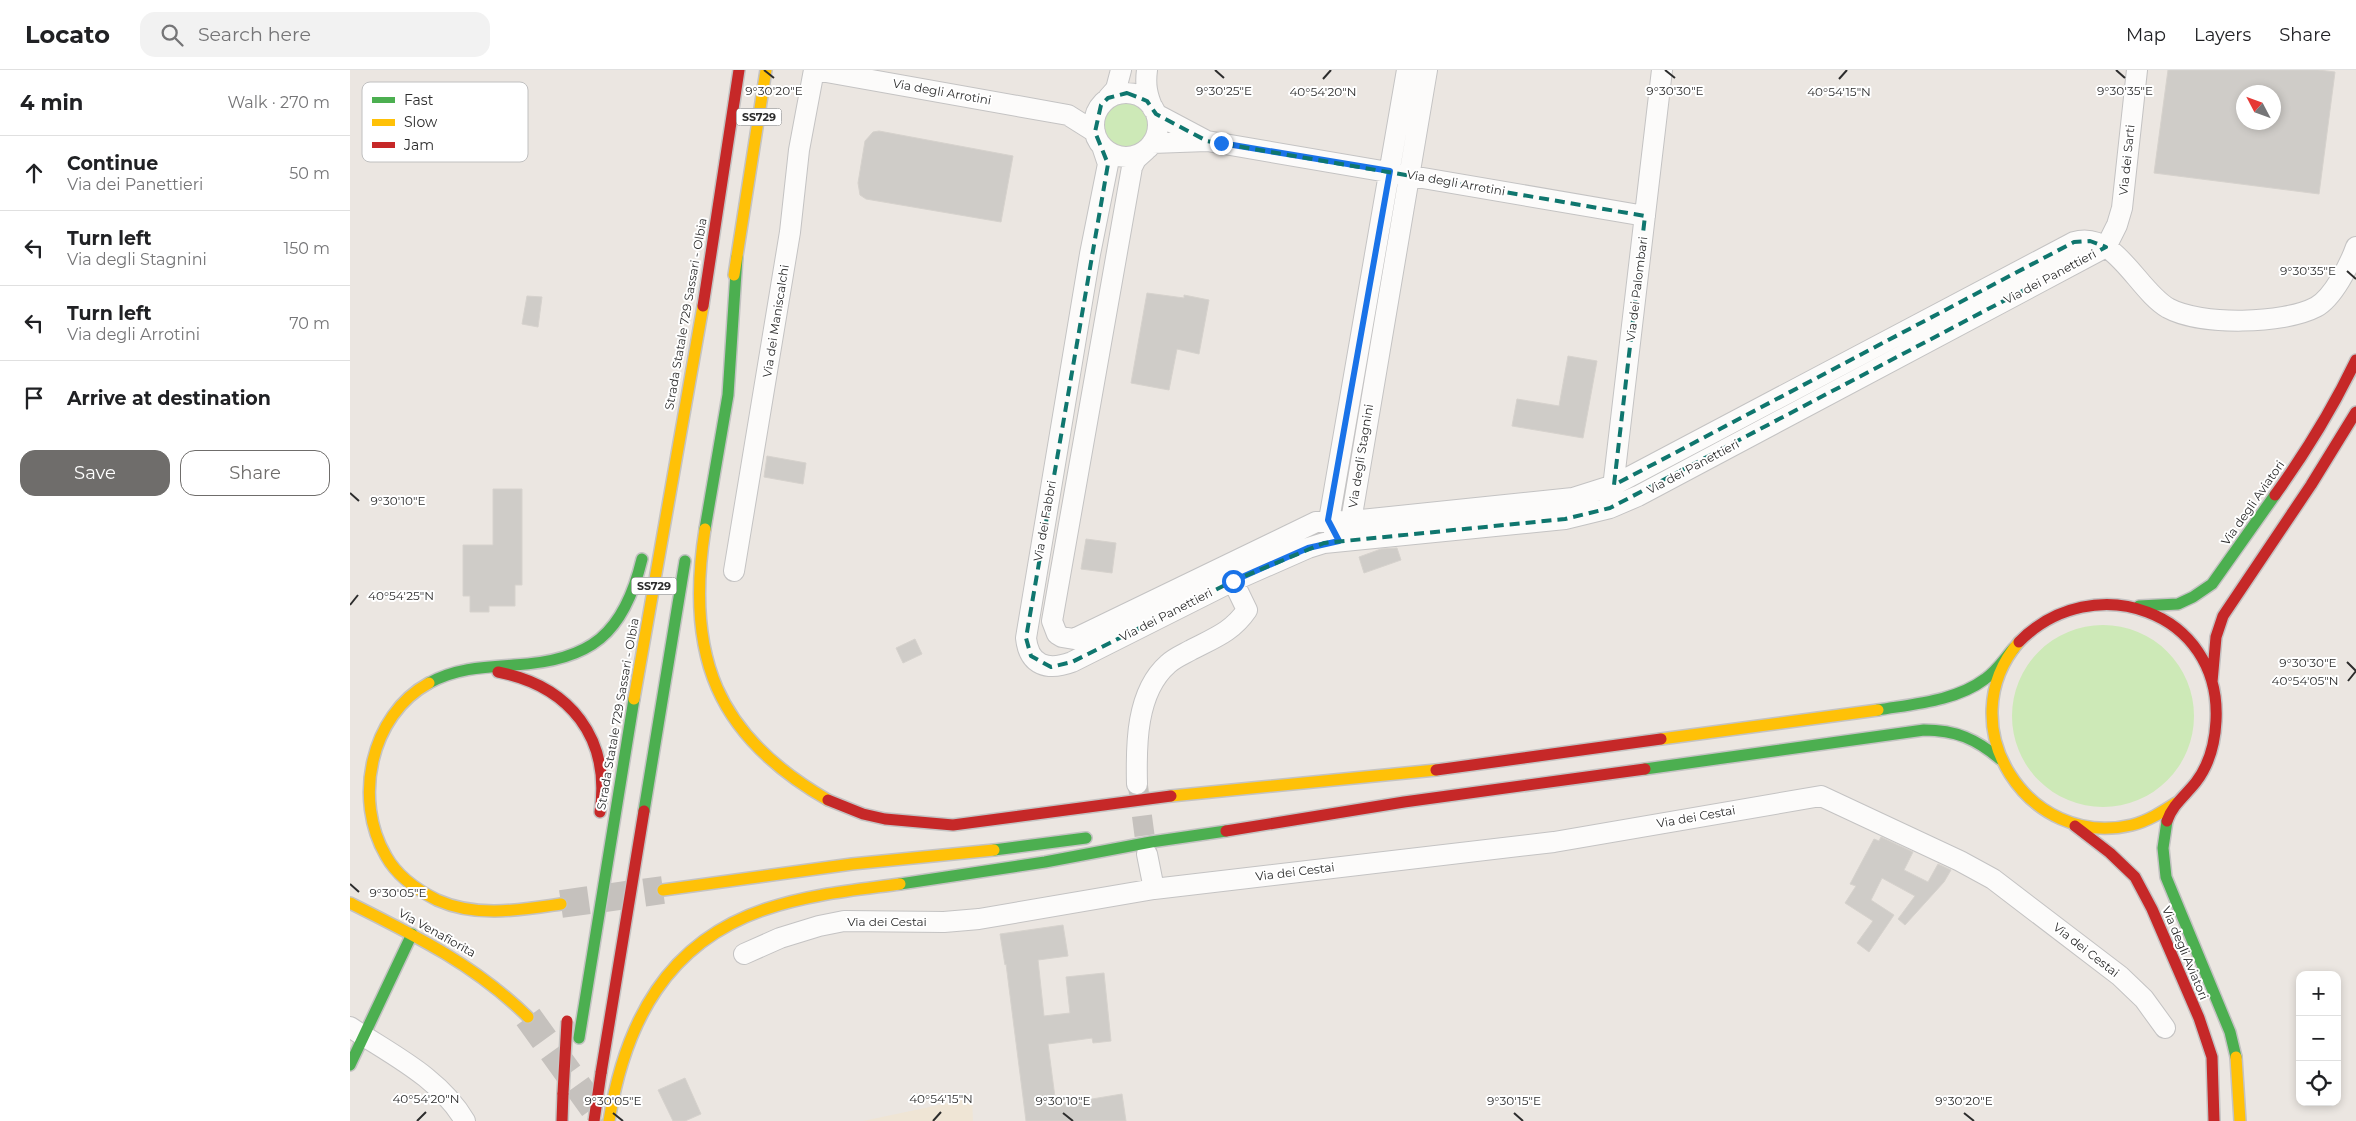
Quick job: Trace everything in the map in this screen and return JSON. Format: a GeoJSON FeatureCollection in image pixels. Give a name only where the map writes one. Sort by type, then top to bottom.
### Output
{"type":"FeatureCollection","features":[{"type":"Feature","properties":{"kind":"main road","name":"Strada Statale 729 Sassari - Olbia"},"geometry":{"type":"LineString","coordinates":[[566,1121],[566,1098],[579,1038],[730,134],[739,70]]}},
{"type":"Feature","properties":{"kind":"main road","name":"SS729"},"geometry":{"type":"LineString","coordinates":[[717,374],[766,70]]}},
{"type":"Feature","properties":{"kind":"main road"},"geometry":{"type":"LineString","coordinates":[[737,257],[726,414],[700,573],[700,628],[708,667],[730,713],[759,750],[796,781],[841,806],[864,814],[921,824],[953,825],[1167,796],[1413,773],[1911,704],[1974,686],[1990,675],[2038,625],[2067,610],[2099,603],[2131,606],[2167,622],[2195,648],[2212,682]]}},
{"type":"Feature","properties":{"kind":"main road","name":"Via degli Aviatori"},"geometry":{"type":"LineString","coordinates":[[2131,606],[2171,607],[2195,597],[2212,584],[2300,460],[2335,403],[2356,360]]}},
{"type":"Feature","properties":{"kind":"main road"},"geometry":{"type":"LineString","coordinates":[[659,487],[692,361]]}},
{"type":"Feature","properties":{"kind":"main road"},"geometry":{"type":"LineString","coordinates":[[2014,648],[1998,677],[1992,706],[1993,735],[2000,760],[2012,782],[2029,801],[2050,816],[2074,825],[2109,829],[2145,822],[2176,803],[2198,779],[2213,748],[2218,715],[2212,682],[2216,637],[2223,616],[2311,485],[2356,412]]}},
{"type":"Feature","properties":{"kind":"main road"},"geometry":{"type":"LineString","coordinates":[[561,904],[507,912],[464,909],[423,892],[403,877],[379,843],[372,824],[367,784],[371,761],[378,738],[399,706],[420,688],[448,673],[477,667],[546,663],[562,660],[594,644],[620,617],[632,597],[638,579],[645,543]]}},
{"type":"Feature","properties":{"kind":"main road","name":"SS729"},"geometry":{"type":"LineString","coordinates":[[594,1121],[687,550]]}},
{"type":"Feature","properties":{"kind":"main road"},"geometry":{"type":"LineString","coordinates":[[477,667],[528,679],[556,696],[582,722],[600,757],[603,793],[599,821]]}},
{"type":"Feature","properties":{"kind":"main road"},"geometry":{"type":"LineString","coordinates":[[609,1121],[615,1084],[631,1031],[660,981],[682,958],[704,940],[761,910],[789,901],[1034,864],[1167,840],[1336,816],[1404,802],[1924,730],[1960,732],[1974,738],[2000,760]]}},
{"type":"Feature","properties":{"kind":"main road"},"geometry":{"type":"LineString","coordinates":[[1267,798],[1345,788],[1413,773]]}},
{"type":"Feature","properties":{"kind":"main road"},"geometry":{"type":"LineString","coordinates":[[1129,834],[1334,807],[1404,802]]}},
{"type":"Feature","properties":{"kind":"main road","name":"Via degli Aviatori"},"geometry":{"type":"LineString","coordinates":[[2176,803],[2165,828],[2161,852],[2164,869],[2230,1032],[2237,1062],[2240,1121]]}},
{"type":"Feature","properties":{"kind":"main road","name":"Via degli Aviatori"},"geometry":{"type":"LineString","coordinates":[[2074,825],[2110,853],[2135,877],[2152,909],[2199,1018],[2212,1057],[2214,1121]]}},
{"type":"Feature","properties":{"kind":"main road"},"geometry":{"type":"LineString","coordinates":[[852,864],[956,844],[1064,829]]}},
{"type":"Feature","properties":{"kind":"main road"},"geometry":{"type":"LineString","coordinates":[[663,890],[852,864],[959,855],[1101,837]]}},
{"type":"Feature","properties":{"kind":"main road","name":"Via Venafiorita"},"geometry":{"type":"LineString","coordinates":[[350,903],[454,956],[480,972],[510,998],[528,1017]]}},
{"type":"Feature","properties":{"kind":"main road"},"geometry":{"type":"LineString","coordinates":[[350,1065],[357,1032],[412,934]]}},
{"type":"Feature","properties":{"kind":"main road"},"geometry":{"type":"LineString","coordinates":[[562,1121],[566,1098],[567,1015]]}},
{"type":"Feature","properties":{"kind":"street","name":"Via degli Arrotini"},"geometry":{"type":"LineString","coordinates":[[815,70],[1068,115]]}},
{"type":"Feature","properties":{"kind":"street","name":"Via dei Maniscalchi"},"geometry":{"type":"LineString","coordinates":[[734,571],[790,232],[799,150],[815,70]]}},
{"type":"Feature","properties":{"kind":"street"},"geometry":{"type":"LineString","coordinates":[[1098,139],[1094,123],[1119,81],[1121,70]]}},
{"type":"Feature","properties":{"kind":"street"},"geometry":{"type":"LineString","coordinates":[[1068,115],[1117,156],[1137,155],[1149,146],[1157,129],[1154,112],[1147,96],[1145,81],[1147,70]]}},
{"type":"Feature","properties":{"kind":"street"},"geometry":{"type":"LineString","coordinates":[[1399,173],[1407,70]]}},
{"type":"Feature","properties":{"kind":"street"},"geometry":{"type":"LineString","coordinates":[[1399,173],[1427,70]]}},
{"type":"Feature","properties":{"kind":"street","name":"Via dei Palombari"},"geometry":{"type":"LineString","coordinates":[[1610,508],[1662,70]]}},
{"type":"Feature","properties":{"kind":"street","name":"Via dei Sarti"},"geometry":{"type":"LineString","coordinates":[[2106,247],[2117,225],[2122,208],[2137,70]]}},
{"type":"Feature","properties":{"kind":"street"},"geometry":{"type":"LineString","coordinates":[[1068,115],[1128,93],[1147,101],[1154,112],[1207,140]]}},
{"type":"Feature","properties":{"kind":"street","name":"Via dei Fabbri"},"geometry":{"type":"LineString","coordinates":[[1031,656],[1026,638],[1028,619],[1108,164],[1098,139]]}},
{"type":"Feature","properties":{"kind":"street","name":"Via degli Arrotini"},"geometry":{"type":"LineString","coordinates":[[1207,140],[1645,216]]}},
{"type":"Feature","properties":{"kind":"street"},"geometry":{"type":"LineString","coordinates":[[1149,146],[1207,140]]}},
{"type":"Feature","properties":{"kind":"street","name":"Via dei Fabbri"},"geometry":{"type":"LineString","coordinates":[[1062,637],[1054,629],[1052,621],[1092,390],[1132,168],[1136,159],[1149,146]]}},
{"type":"Feature","properties":{"kind":"street","name":"Via degli Stagnini"},"geometry":{"type":"LineString","coordinates":[[1328,520],[1399,173]]}},
{"type":"Feature","properties":{"kind":"street","name":"Via degli Stagnini"},"geometry":{"type":"LineString","coordinates":[[1339,541],[1351,521],[1399,173]]}},
{"type":"Feature","properties":{"kind":"street","name":"Via dei Panettieri"},"geometry":{"type":"LineString","coordinates":[[1062,637],[1074,639],[1304,527],[1328,520],[1351,521],[1573,498],[1614,485],[2074,242],[2090,241],[2106,247]]}},
{"type":"Feature","properties":{"kind":"street"},"geometry":{"type":"LineString","coordinates":[[2106,247],[2122,260],[2148,293],[2171,309],[2208,318],[2255,320],[2287,317],[2318,306],[2339,282],[2350,265],[2356,248]]}},
{"type":"Feature","properties":{"kind":"street","name":"Via dei Panettieri"},"geometry":{"type":"LineString","coordinates":[[1031,656],[1039,663],[1051,667],[1060,666],[1233,581],[1308,548],[1339,541],[1565,519],[1610,508],[1647,491],[2106,247]]}},
{"type":"Feature","properties":{"kind":"street"},"geometry":{"type":"LineString","coordinates":[[1068,386],[1092,390]]}},
{"type":"Feature","properties":{"kind":"street"},"geometry":{"type":"LineString","coordinates":[[1328,520],[1339,541]]}},
{"type":"Feature","properties":{"kind":"street"},"geometry":{"type":"LineString","coordinates":[[1137,784],[1136,747],[1141,716],[1148,695],[1156,679],[1168,664],[1238,624],[1247,610],[1233,581]]}},
{"type":"Feature","properties":{"kind":"street","name":"Via dei Cestai"},"geometry":{"type":"LineString","coordinates":[[744,954],[780,938],[818,926],[844,921],[952,921],[1154,889],[1554,842],[1821,796],[1960,861],[1993,879],[2120,976],[2144,998],[2165,1028]]}},
{"type":"Feature","properties":{"kind":"street"},"geometry":{"type":"LineString","coordinates":[[1147,854],[1154,889]]}},
{"type":"Feature","properties":{"kind":"street"},"geometry":{"type":"LineString","coordinates":[[357,1032],[426,1076],[445,1092],[465,1121]]}},
{"type":"Feature","properties":{"kind":"highlighted area"},"geometry":{"type":"Polygon","coordinates":[[[1127,93],[1147,101],[1156,114],[1207,141],[1645,216],[1614,485],[2074,242],[2090,241],[2106,247],[1610,508],[1565,519],[1324,543],[1233,581],[1072,662],[1051,667],[1031,656],[1026,638],[1108,164],[1095,132],[1101,105],[1108,98],[1127,93]]]}},
{"type":"Feature","properties":{"kind":"shaded area"},"geometry":{"type":"Polygon","coordinates":[[[972,1098],[973,1121],[863,1121],[972,1098]]]}},
{"type":"Feature","properties":{"kind":"green space"},"geometry":{"type":"Polygon","coordinates":[[[1122,103],[1130,103],[1142,109],[1148,125],[1142,141],[1130,147],[1122,147],[1110,141],[1104,129],[1104,121],[1110,109],[1122,103]]]}},
{"type":"Feature","properties":{"kind":"green space"},"geometry":{"type":"Polygon","coordinates":[[[2103,625],[2121,627],[2138,632],[2153,640],[2173,658],[2187,681],[2192,698],[2194,716],[2192,734],[2187,751],[2179,766],[2161,786],[2138,800],[2121,805],[2103,807],[2085,805],[2068,800],[2053,792],[2033,774],[2019,751],[2014,734],[2012,716],[2014,698],[2019,681],[2027,666],[2045,646],[2068,632],[2085,627],[2103,625]]]}},
{"type":"Feature","properties":{"kind":"building"},"geometry":{"type":"Polygon","coordinates":[[[2168,70],[2318,70],[2335,72],[2319,194],[2154,173],[2168,70]]]}},
{"type":"Feature","properties":{"kind":"building"},"geometry":{"type":"Polygon","coordinates":[[[879,131],[1013,156],[1001,222],[866,199],[860,195],[858,183],[865,141],[873,132],[879,131]]]}},
{"type":"Feature","properties":{"kind":"building"},"geometry":{"type":"Polygon","coordinates":[[[1147,293],[1184,298],[1184,295],[1209,300],[1199,354],[1177,349],[1169,390],[1131,383],[1147,293]]]}},
{"type":"Feature","properties":{"kind":"building"},"geometry":{"type":"Polygon","coordinates":[[[527,296],[542,297],[538,327],[522,324],[527,296]]]}},
{"type":"Feature","properties":{"kind":"building"},"geometry":{"type":"Polygon","coordinates":[[[1568,356],[1597,361],[1583,438],[1512,426],[1517,399],[1559,406],[1568,356]]]}},
{"type":"Feature","properties":{"kind":"building"},"geometry":{"type":"Polygon","coordinates":[[[767,456],[806,463],[803,484],[764,477],[767,456]]]}},
{"type":"Feature","properties":{"kind":"building"},"geometry":{"type":"Polygon","coordinates":[[[493,489],[522,489],[522,585],[515,585],[515,606],[489,606],[489,612],[470,612],[470,596],[463,596],[463,545],[493,545],[493,489]]]}},
{"type":"Feature","properties":{"kind":"building"},"geometry":{"type":"Polygon","coordinates":[[[1086,539],[1116,543],[1112,573],[1081,569],[1086,539]]]}},
{"type":"Feature","properties":{"kind":"building"},"geometry":{"type":"Polygon","coordinates":[[[1397,548],[1401,560],[1364,573],[1359,557],[1381,549],[1397,548]]]}},
{"type":"Feature","properties":{"kind":"building"},"geometry":{"type":"Polygon","coordinates":[[[915,639],[922,654],[903,663],[896,648],[915,639]]]}},
{"type":"Feature","properties":{"kind":"building"},"geometry":{"type":"Polygon","coordinates":[[[1881,837],[1913,852],[1904,870],[1928,882],[1938,864],[1951,870],[1944,882],[1905,925],[1898,919],[1915,896],[1882,878],[1871,900],[1894,915],[1869,952],[1857,943],[1873,921],[1845,903],[1856,886],[1850,884],[1874,839],[1879,841],[1881,837]]]}},
{"type":"Feature","properties":{"kind":"building"},"geometry":{"type":"Polygon","coordinates":[[[1063,925],[1068,956],[1038,960],[1044,1016],[1070,1013],[1066,977],[1104,973],[1111,1041],[1093,1043],[1092,1038],[1048,1044],[1056,1105],[1122,1094],[1126,1121],[1026,1121],[1006,964],[1000,934],[1063,925]]]}},
{"type":"Feature","properties":{"kind":"building"},"geometry":{"type":"Polygon","coordinates":[[[685,1078],[701,1114],[685,1121],[673,1121],[658,1090],[685,1078]]]}},
{"type":"Feature","properties":{"kind":"tunnel"},"geometry":{"type":"LineString","coordinates":[[1138,786],[1147,854]]}},
{"type":"Feature","properties":{"kind":"tunnel"},"geometry":{"type":"LineString","coordinates":[[561,904],[663,890]]}},
{"type":"Feature","properties":{"kind":"tunnel"},"geometry":{"type":"LineString","coordinates":[[528,1017],[603,1121]]}},
{"type":"Feature","properties":{"kind":"traffic: fast"},"geometry":{"type":"LineString","coordinates":[[705,529],[728,395],[737,257]]}},
{"type":"Feature","properties":{"kind":"traffic: fast"},"geometry":{"type":"LineString","coordinates":[[2139,606],[2178,604],[2193,597],[2212,584],[2275,495]]}},
{"type":"Feature","properties":{"kind":"traffic: fast"},"geometry":{"type":"LineString","coordinates":[[429,683],[460,671],[541,662],[564,657],[584,649],[600,639],[614,624],[625,607],[642,559]]}},
{"type":"Feature","properties":{"kind":"traffic: fast"},"geometry":{"type":"LineString","coordinates":[[644,811],[685,561]]}},
{"type":"Feature","properties":{"kind":"traffic: fast"},"geometry":{"type":"LineString","coordinates":[[1878,710],[1948,697],[1961,692],[1989,676],[2014,648]]}},
{"type":"Feature","properties":{"kind":"traffic: fast"},"geometry":{"type":"LineString","coordinates":[[579,1038],[634,699]]}},
{"type":"Feature","properties":{"kind":"traffic: fast"},"geometry":{"type":"LineString","coordinates":[[1645,769],[1924,730],[1935,730],[1965,737],[2000,759]]}},
{"type":"Feature","properties":{"kind":"traffic: fast"},"geometry":{"type":"LineString","coordinates":[[2167,821],[2163,848],[2166,877],[2230,1032],[2236,1057]]}},
{"type":"Feature","properties":{"kind":"traffic: fast"},"geometry":{"type":"LineString","coordinates":[[900,884],[1045,862],[1151,842],[1226,831]]}},
{"type":"Feature","properties":{"kind":"traffic: fast"},"geometry":{"type":"LineString","coordinates":[[994,850],[1086,838]]}},
{"type":"Feature","properties":{"kind":"traffic: fast"},"geometry":{"type":"LineString","coordinates":[[350,1065],[412,934]]}},
{"type":"Feature","properties":{"kind":"traffic: slow"},"geometry":{"type":"LineString","coordinates":[[734,275],[766,70]]}},
{"type":"Feature","properties":{"kind":"traffic: slow"},"geometry":{"type":"LineString","coordinates":[[634,699],[703,306]]}},
{"type":"Feature","properties":{"kind":"traffic: slow"},"geometry":{"type":"LineString","coordinates":[[705,529],[700,574],[700,616],[706,653],[717,688],[735,719],[759,748],[790,775],[828,800]]}},
{"type":"Feature","properties":{"kind":"traffic: slow"},"geometry":{"type":"LineString","coordinates":[[2019,642],[1999,675],[1992,709],[1996,743],[2010,774],[2032,800],[2060,819],[2094,828],[2132,825],[2155,816],[2176,803]]}},
{"type":"Feature","properties":{"kind":"traffic: slow"},"geometry":{"type":"LineString","coordinates":[[429,683],[409,697],[393,716],[381,737],[373,760],[370,810],[376,834],[386,856],[396,870],[415,887],[437,900],[452,906],[483,911],[499,911],[561,904]]}},
{"type":"Feature","properties":{"kind":"traffic: slow"},"geometry":{"type":"LineString","coordinates":[[1661,739],[1878,710]]}},
{"type":"Feature","properties":{"kind":"traffic: slow"},"geometry":{"type":"LineString","coordinates":[[1171,796],[1436,770]]}},
{"type":"Feature","properties":{"kind":"traffic: slow"},"geometry":{"type":"LineString","coordinates":[[663,890],[852,864],[994,850]]}},
{"type":"Feature","properties":{"kind":"traffic: slow"},"geometry":{"type":"LineString","coordinates":[[609,1121],[616,1085],[626,1051],[640,1019],[656,990],[677,964],[702,942],[731,924],[783,904],[833,893],[900,884]]}},
{"type":"Feature","properties":{"kind":"traffic: slow"},"geometry":{"type":"LineString","coordinates":[[350,903],[398,927],[466,967],[487,982],[528,1017]]}},
{"type":"Feature","properties":{"kind":"traffic: slow"},"geometry":{"type":"LineString","coordinates":[[2236,1057],[2240,1121]]}},
{"type":"Feature","properties":{"kind":"traffic: jam"},"geometry":{"type":"LineString","coordinates":[[703,306],[739,70]]}},
{"type":"Feature","properties":{"kind":"traffic: jam"},"geometry":{"type":"LineString","coordinates":[[2275,495],[2298,463],[2356,360]]}},
{"type":"Feature","properties":{"kind":"traffic: jam"},"geometry":{"type":"LineString","coordinates":[[2212,682],[2216,637],[2223,616],[2311,485],[2356,412]]}},
{"type":"Feature","properties":{"kind":"traffic: jam"},"geometry":{"type":"LineString","coordinates":[[2019,642],[2049,619],[2082,607],[2115,605],[2148,612],[2176,628],[2198,652],[2212,683],[2216,721],[2214,737],[2208,761],[2201,775],[2176,805],[2167,821]]}},
{"type":"Feature","properties":{"kind":"traffic: jam"},"geometry":{"type":"LineString","coordinates":[[498,672],[524,679],[546,689],[565,703],[580,720],[592,739],[599,761],[602,785],[600,812]]}},
{"type":"Feature","properties":{"kind":"traffic: jam"},"geometry":{"type":"LineString","coordinates":[[1436,770],[1661,739]]}},
{"type":"Feature","properties":{"kind":"traffic: jam"},"geometry":{"type":"LineString","coordinates":[[1226,831],[1404,802],[1645,769]]}},
{"type":"Feature","properties":{"kind":"traffic: jam"},"geometry":{"type":"LineString","coordinates":[[828,800],[863,814],[885,819],[953,825],[1171,796]]}},
{"type":"Feature","properties":{"kind":"traffic: jam"},"geometry":{"type":"LineString","coordinates":[[601,1073],[644,811]]}},
{"type":"Feature","properties":{"kind":"traffic: jam"},"geometry":{"type":"LineString","coordinates":[[2075,826],[2110,853],[2135,877],[2152,909],[2199,1018],[2212,1057],[2214,1121]]}},
{"type":"Feature","properties":{"kind":"traffic: jam"},"geometry":{"type":"LineString","coordinates":[[563,1093],[567,1021]]}},
{"type":"Feature","properties":{"kind":"traffic: jam"},"geometry":{"type":"LineString","coordinates":[[594,1121],[601,1073]]}},
{"type":"Feature","properties":{"kind":"traffic: jam"},"geometry":{"type":"LineString","coordinates":[[562,1121],[563,1093]]}},
{"type":"Feature","properties":{"kind":"route"},"geometry":{"type":"LineString","coordinates":[[1221,143],[1390,171],[1328,520],[1339,541],[1308,548],[1233,581]]}}]}
